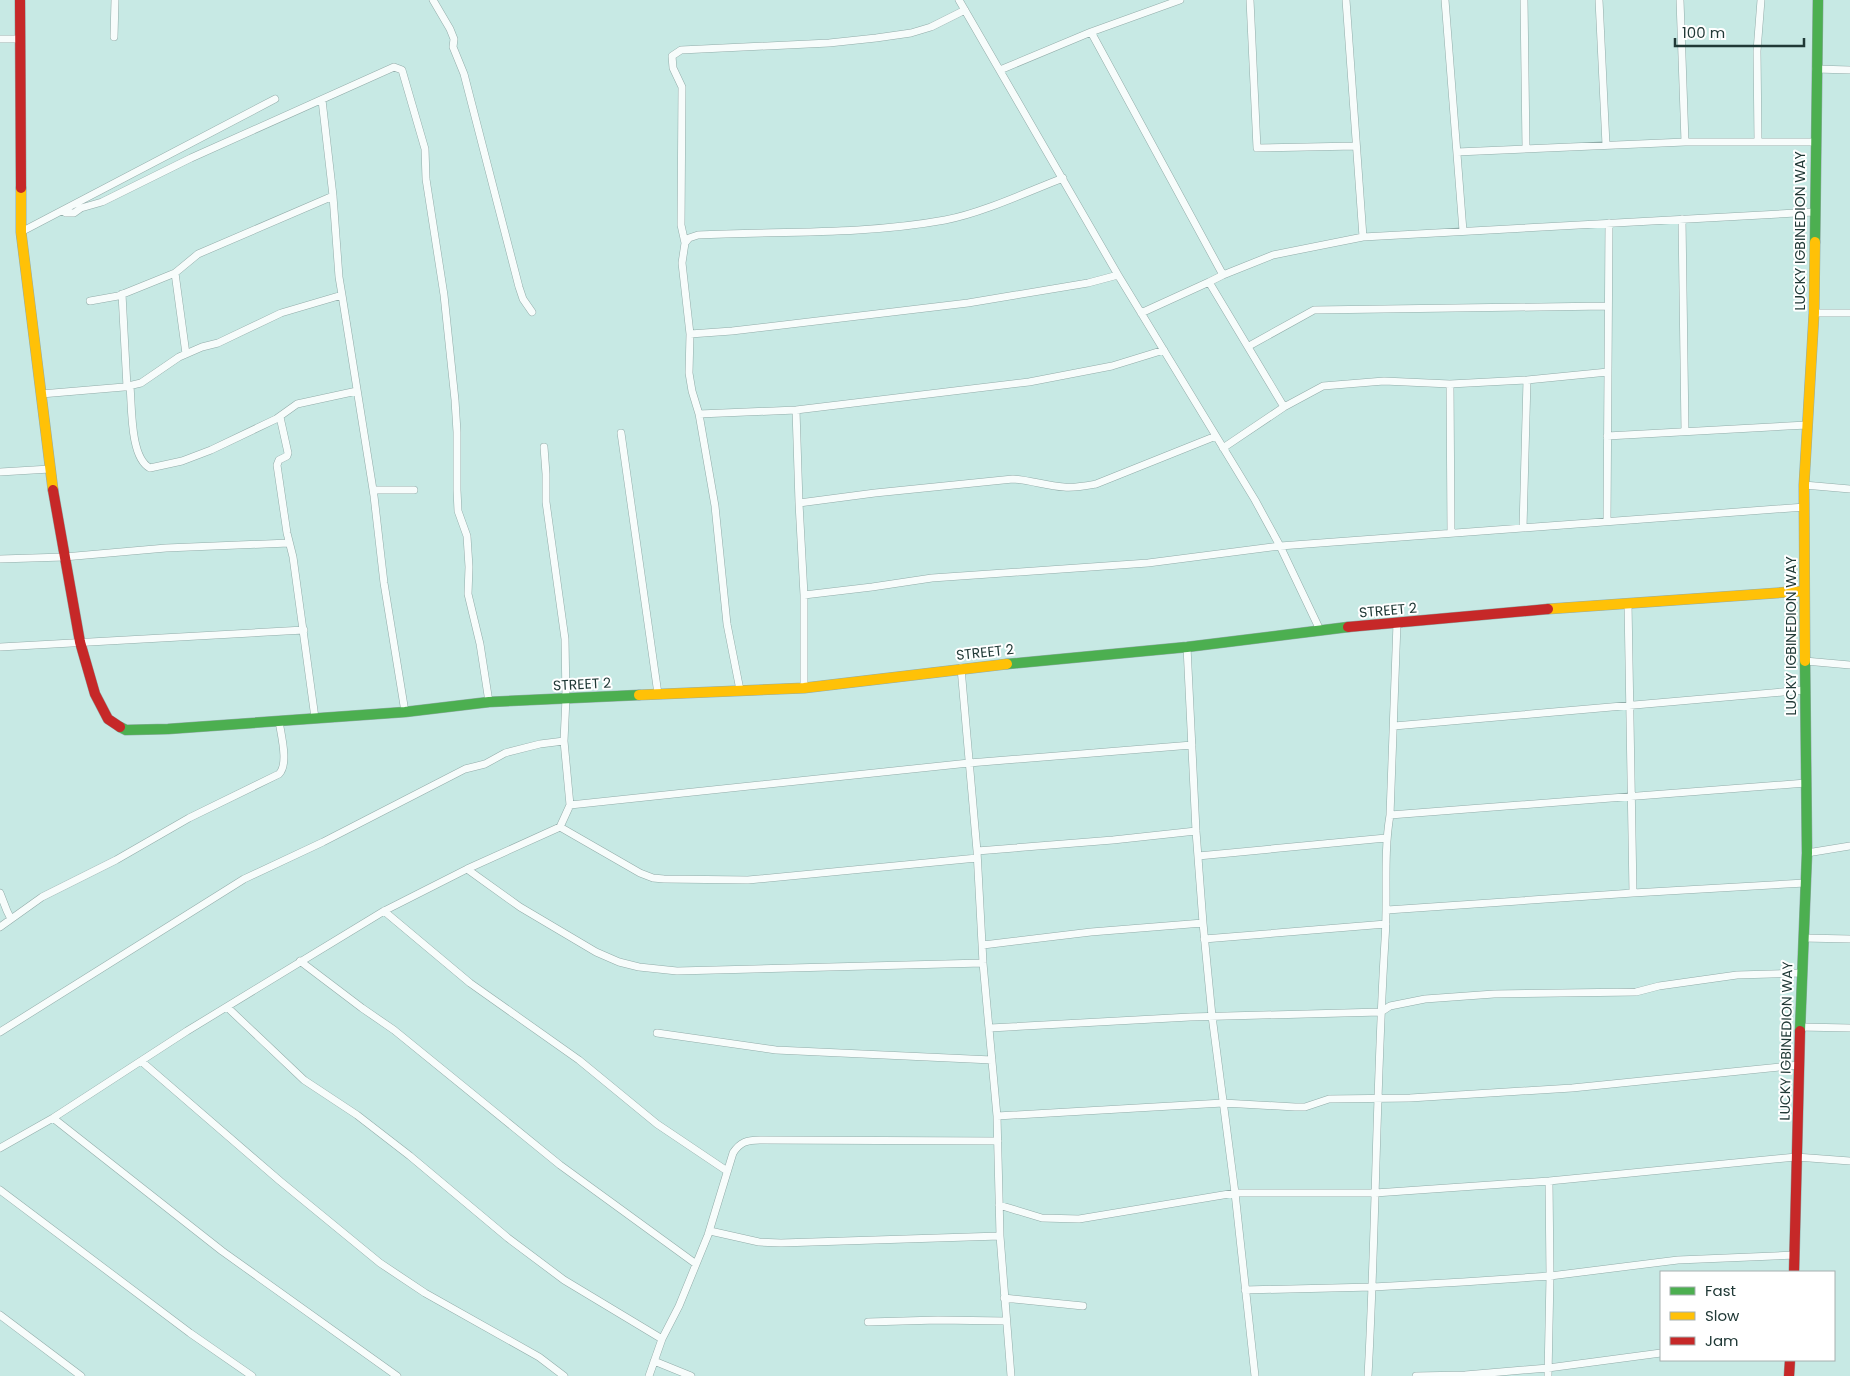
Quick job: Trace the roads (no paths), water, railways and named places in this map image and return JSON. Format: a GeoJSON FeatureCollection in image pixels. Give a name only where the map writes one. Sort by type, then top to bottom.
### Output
{"type":"FeatureCollection","features":[{"type":"Feature","properties":{"kind":"street"},"geometry":{"type":"LineString","coordinates":[[20,0],[21,232],[50,469],[80,642]]}},
{"type":"Feature","properties":{"kind":"street"},"geometry":{"type":"LineString","coordinates":[[114,37],[116,0]]}},
{"type":"Feature","properties":{"kind":"street"},"geometry":{"type":"LineString","coordinates":[[434,0],[454,39],[454,47],[464,74],[519,287],[523,299],[532,312]]}},
{"type":"Feature","properties":{"kind":"street"},"geometry":{"type":"LineString","coordinates":[[959,0],[1118,275],[1255,500],[1280,546],[1320,630]]}},
{"type":"Feature","properties":{"kind":"street"},"geometry":{"type":"LineString","coordinates":[[1000,70],[1091,32],[1180,0]]}},
{"type":"Feature","properties":{"kind":"street"},"geometry":{"type":"LineString","coordinates":[[1250,0],[1257,148],[1356,146]]}},
{"type":"Feature","properties":{"kind":"street"},"geometry":{"type":"LineString","coordinates":[[1346,0],[1363,237]]}},
{"type":"Feature","properties":{"kind":"street"},"geometry":{"type":"LineString","coordinates":[[1445,0],[1463,231]]}},
{"type":"Feature","properties":{"kind":"street"},"geometry":{"type":"LineString","coordinates":[[1524,0],[1526,148]]}},
{"type":"Feature","properties":{"kind":"street"},"geometry":{"type":"LineString","coordinates":[[1600,0],[1606,145]]}},
{"type":"Feature","properties":{"kind":"street"},"geometry":{"type":"LineString","coordinates":[[1680,0],[1685,142]]}},
{"type":"Feature","properties":{"kind":"street"},"geometry":{"type":"LineString","coordinates":[[1758,142],[1757,51],[1761,0]]}},
{"type":"Feature","properties":{"kind":"street","name":"LUCKY IGBINEDION WAY"},"geometry":{"type":"LineString","coordinates":[[1794,1271],[1801,974],[1807,852],[1804,485],[1814,314],[1818,0]]}},
{"type":"Feature","properties":{"kind":"street"},"geometry":{"type":"LineString","coordinates":[[740,690],[727,624],[715,506],[689,373],[690,334],[683,282],[682,263],[685,243],[681,225],[682,87],[673,68],[672,56],[681,50],[829,43],[911,33],[931,27],[965,10]]}},
{"type":"Feature","properties":{"kind":"street"},"geometry":{"type":"LineString","coordinates":[[1091,32],[1223,275]]}},
{"type":"Feature","properties":{"kind":"street"},"geometry":{"type":"LineString","coordinates":[[0,39],[20,39]]}},
{"type":"Feature","properties":{"kind":"street"},"geometry":{"type":"LineString","coordinates":[[63,211],[74,213],[81,208],[102,202],[191,158],[394,67],[399,68],[404,73],[425,149],[426,179],[444,295],[458,432],[458,511],[467,536],[468,594],[480,644],[489,702]]}},
{"type":"Feature","properties":{"kind":"street"},"geometry":{"type":"LineString","coordinates":[[1816,69],[1850,70]]}},
{"type":"Feature","properties":{"kind":"street"},"geometry":{"type":"LineString","coordinates":[[21,232],[274,99]]}},
{"type":"Feature","properties":{"kind":"street"},"geometry":{"type":"LineString","coordinates":[[322,100],[333,196],[338,268],[373,490],[384,583],[405,712]]}},
{"type":"Feature","properties":{"kind":"street"},"geometry":{"type":"LineString","coordinates":[[1457,152],[1685,142],[1815,142]]}},
{"type":"Feature","properties":{"kind":"street"},"geometry":{"type":"LineString","coordinates":[[685,243],[689,238],[698,235],[882,229],[947,220],[1063,178]]}},
{"type":"Feature","properties":{"kind":"street"},"geometry":{"type":"LineString","coordinates":[[90,301],[122,294],[175,274],[198,254],[333,196]]}},
{"type":"Feature","properties":{"kind":"street"},"geometry":{"type":"LineString","coordinates":[[1141,313],[1223,275],[1273,255],[1363,237],[1814,212]]}},
{"type":"Feature","properties":{"kind":"street"},"geometry":{"type":"LineString","coordinates":[[1682,219],[1685,431]]}},
{"type":"Feature","properties":{"kind":"street"},"geometry":{"type":"LineString","coordinates":[[1607,521],[1609,223]]}},
{"type":"Feature","properties":{"kind":"street"},"geometry":{"type":"LineString","coordinates":[[175,274],[186,354]]}},
{"type":"Feature","properties":{"kind":"street"},"geometry":{"type":"LineString","coordinates":[[690,334],[732,331],[968,302],[1088,283],[1118,275]]}},
{"type":"Feature","properties":{"kind":"street"},"geometry":{"type":"LineString","coordinates":[[1209,282],[1249,346],[1284,408]]}},
{"type":"Feature","properties":{"kind":"street"},"geometry":{"type":"LineString","coordinates":[[122,294],[128,386],[135,441],[137,453],[141,461],[150,468],[182,461],[211,450],[280,417],[297,404],[357,391]]}},
{"type":"Feature","properties":{"kind":"street"},"geometry":{"type":"LineString","coordinates":[[41,394],[128,386],[141,383],[154,376],[168,363],[202,347],[218,343],[281,313],[342,296]]}},
{"type":"Feature","properties":{"kind":"street"},"geometry":{"type":"LineString","coordinates":[[1249,346],[1314,310],[1607,306]]}},
{"type":"Feature","properties":{"kind":"street"},"geometry":{"type":"LineString","coordinates":[[1814,314],[1850,313]]}},
{"type":"Feature","properties":{"kind":"street"},"geometry":{"type":"LineString","coordinates":[[698,414],[796,410],[1029,382],[1112,366],[1164,350]]}},
{"type":"Feature","properties":{"kind":"street"},"geometry":{"type":"LineString","coordinates":[[1223,448],[1284,408],[1323,386],[1384,381],[1450,384],[1527,380],[1608,372]]}},
{"type":"Feature","properties":{"kind":"street"},"geometry":{"type":"LineString","coordinates":[[1523,528],[1527,380]]}},
{"type":"Feature","properties":{"kind":"street"},"geometry":{"type":"LineString","coordinates":[[1450,384],[1450,533]]}},
{"type":"Feature","properties":{"kind":"street"},"geometry":{"type":"LineString","coordinates":[[796,410],[798,503],[804,595],[804,688]]}},
{"type":"Feature","properties":{"kind":"street"},"geometry":{"type":"LineString","coordinates":[[280,417],[288,453],[277,465],[304,630],[315,718]]}},
{"type":"Feature","properties":{"kind":"street"},"geometry":{"type":"LineString","coordinates":[[1607,436],[1807,425]]}},
{"type":"Feature","properties":{"kind":"street"},"geometry":{"type":"LineString","coordinates":[[621,433],[658,694]]}},
{"type":"Feature","properties":{"kind":"street"},"geometry":{"type":"LineString","coordinates":[[798,503],[1005,480],[1024,480],[1063,488],[1079,488],[1096,484],[1216,436]]}},
{"type":"Feature","properties":{"kind":"street"},"geometry":{"type":"LineString","coordinates":[[0,1148],[53,1118],[300,961],[384,912],[467,869],[560,827],[570,805],[564,741],[566,698],[565,639],[546,502],[544,448]]}},
{"type":"Feature","properties":{"kind":"street"},"geometry":{"type":"LineString","coordinates":[[0,472],[50,469]]}},
{"type":"Feature","properties":{"kind":"street"},"geometry":{"type":"LineString","coordinates":[[1804,485],[1850,488]]}},
{"type":"Feature","properties":{"kind":"street"},"geometry":{"type":"LineString","coordinates":[[373,490],[414,490]]}},
{"type":"Feature","properties":{"kind":"street"},"geometry":{"type":"LineString","coordinates":[[804,595],[932,578],[1148,563],[1280,546],[1805,507]]}},
{"type":"Feature","properties":{"kind":"street"},"geometry":{"type":"LineString","coordinates":[[0,559],[64,557],[166,548],[289,543]]}},
{"type":"Feature","properties":{"kind":"street","name":"STREET 2"},"geometry":{"type":"LineString","coordinates":[[80,642],[95,694],[108,719],[115,726],[126,730],[168,729],[405,712],[489,702],[804,688],[961,668],[1187,647],[1320,630],[1628,603],[1804,591]]}},
{"type":"Feature","properties":{"kind":"street"},"geometry":{"type":"LineString","coordinates":[[1628,603],[1633,892]]}},
{"type":"Feature","properties":{"kind":"street"},"geometry":{"type":"LineString","coordinates":[[1368,1376],[1373,1287],[1381,1012],[1387,910],[1386,838],[1390,815],[1397,623]]}},
{"type":"Feature","properties":{"kind":"street"},"geometry":{"type":"LineString","coordinates":[[0,647],[304,630]]}},
{"type":"Feature","properties":{"kind":"street"},"geometry":{"type":"LineString","coordinates":[[1187,647],[1196,832],[1204,939],[1255,1376]]}},
{"type":"Feature","properties":{"kind":"street"},"geometry":{"type":"LineString","coordinates":[[1805,661],[1850,665]]}},
{"type":"Feature","properties":{"kind":"street"},"geometry":{"type":"LineString","coordinates":[[961,668],[977,854],[983,963],[997,1116],[1000,1236],[1011,1376]]}},
{"type":"Feature","properties":{"kind":"street"},"geometry":{"type":"LineString","coordinates":[[1394,726],[1805,690]]}},
{"type":"Feature","properties":{"kind":"street"},"geometry":{"type":"LineString","coordinates":[[0,927],[42,897],[116,860],[189,818],[279,774],[284,770],[284,763],[279,721]]}},
{"type":"Feature","properties":{"kind":"street"},"geometry":{"type":"LineString","coordinates":[[0,1032],[244,879],[323,842],[465,769],[484,764],[505,753],[540,744],[564,741]]}},
{"type":"Feature","properties":{"kind":"street"},"geometry":{"type":"LineString","coordinates":[[570,805],[970,763],[1192,745]]}},
{"type":"Feature","properties":{"kind":"street"},"geometry":{"type":"LineString","coordinates":[[1390,815],[1806,783]]}},
{"type":"Feature","properties":{"kind":"street"},"geometry":{"type":"LineString","coordinates":[[560,827],[652,878],[748,880],[1196,832]]}},
{"type":"Feature","properties":{"kind":"street"},"geometry":{"type":"LineString","coordinates":[[1198,856],[1386,838]]}},
{"type":"Feature","properties":{"kind":"street"},"geometry":{"type":"LineString","coordinates":[[1807,852],[1850,846]]}},
{"type":"Feature","properties":{"kind":"street"},"geometry":{"type":"LineString","coordinates":[[467,869],[520,907],[596,952],[619,962],[639,967],[677,971],[983,963]]}},
{"type":"Feature","properties":{"kind":"street"},"geometry":{"type":"LineString","coordinates":[[1387,910],[1633,892],[1805,883]]}},
{"type":"Feature","properties":{"kind":"street"},"geometry":{"type":"LineString","coordinates":[[0,893],[6,911],[12,919]]}},
{"type":"Feature","properties":{"kind":"street"},"geometry":{"type":"LineString","coordinates":[[384,912],[470,983],[578,1060],[615,1088],[657,1124],[727,1171]]}},
{"type":"Feature","properties":{"kind":"street"},"geometry":{"type":"LineString","coordinates":[[982,945],[1091,932],[1203,923]]}},
{"type":"Feature","properties":{"kind":"street"},"geometry":{"type":"LineString","coordinates":[[1204,939],[1386,924]]}},
{"type":"Feature","properties":{"kind":"street"},"geometry":{"type":"LineString","coordinates":[[1803,938],[1850,938]]}},
{"type":"Feature","properties":{"kind":"street"},"geometry":{"type":"LineString","coordinates":[[300,961],[394,1030],[560,1165],[696,1264]]}},
{"type":"Feature","properties":{"kind":"street"},"geometry":{"type":"LineString","coordinates":[[990,1028],[1212,1016],[1381,1012],[1390,1006],[1426,999],[1514,994],[1636,992],[1659,986],[1737,975],[1801,974]]}},
{"type":"Feature","properties":{"kind":"street"},"geometry":{"type":"LineString","coordinates":[[227,1006],[304,1080],[357,1115],[410,1156],[508,1238],[564,1280],[662,1339]]}},
{"type":"Feature","properties":{"kind":"street"},"geometry":{"type":"LineString","coordinates":[[1800,1027],[1850,1028]]}},
{"type":"Feature","properties":{"kind":"street"},"geometry":{"type":"LineString","coordinates":[[657,1033],[776,1050],[992,1060]]}},
{"type":"Feature","properties":{"kind":"street"},"geometry":{"type":"LineString","coordinates":[[141,1061],[280,1181],[380,1263],[425,1293],[539,1356],[564,1376]]}},
{"type":"Feature","properties":{"kind":"street"},"geometry":{"type":"LineString","coordinates":[[997,1116],[1223,1103],[1305,1107],[1329,1099],[1378,1099],[1572,1088],[1799,1065]]}},
{"type":"Feature","properties":{"kind":"street"},"geometry":{"type":"LineString","coordinates":[[53,1118],[222,1251],[397,1376]]}},
{"type":"Feature","properties":{"kind":"street"},"geometry":{"type":"LineString","coordinates":[[648,1376],[662,1339],[679,1306],[710,1230],[727,1171],[738,1146],[743,1142],[748,1140],[998,1141]]}},
{"type":"Feature","properties":{"kind":"street"},"geometry":{"type":"LineString","coordinates":[[999,1205],[1042,1218],[1079,1219],[1235,1193],[1375,1193],[1550,1181],[1796,1157],[1850,1161]]}},
{"type":"Feature","properties":{"kind":"street"},"geometry":{"type":"LineString","coordinates":[[1548,1372],[1550,1181]]}},
{"type":"Feature","properties":{"kind":"street"},"geometry":{"type":"LineString","coordinates":[[0,1190],[182,1328],[252,1376]]}},
{"type":"Feature","properties":{"kind":"street"},"geometry":{"type":"LineString","coordinates":[[710,1230],[758,1242],[781,1243],[1000,1236]]}},
{"type":"Feature","properties":{"kind":"street"},"geometry":{"type":"LineString","coordinates":[[1245,1290],[1373,1287],[1550,1276],[1678,1260],[1795,1255]]}},
{"type":"Feature","properties":{"kind":"street"},"geometry":{"type":"LineString","coordinates":[[1004,1298],[1083,1306]]}},
{"type":"Feature","properties":{"kind":"street"},"geometry":{"type":"LineString","coordinates":[[0,1314],[81,1376]]}},
{"type":"Feature","properties":{"kind":"street"},"geometry":{"type":"LineString","coordinates":[[868,1322],[1006,1321]]}},
{"type":"Feature","properties":{"kind":"street"},"geometry":{"type":"LineString","coordinates":[[1416,1376],[1548,1372],[1660,1353]]}},
{"type":"Feature","properties":{"kind":"street"},"geometry":{"type":"LineString","coordinates":[[654,1361],[691,1376]]}},
{"type":"Feature","properties":{"kind":"street"},"geometry":{"type":"LineString","coordinates":[[1789,1376],[1790,1361]]}}]}
